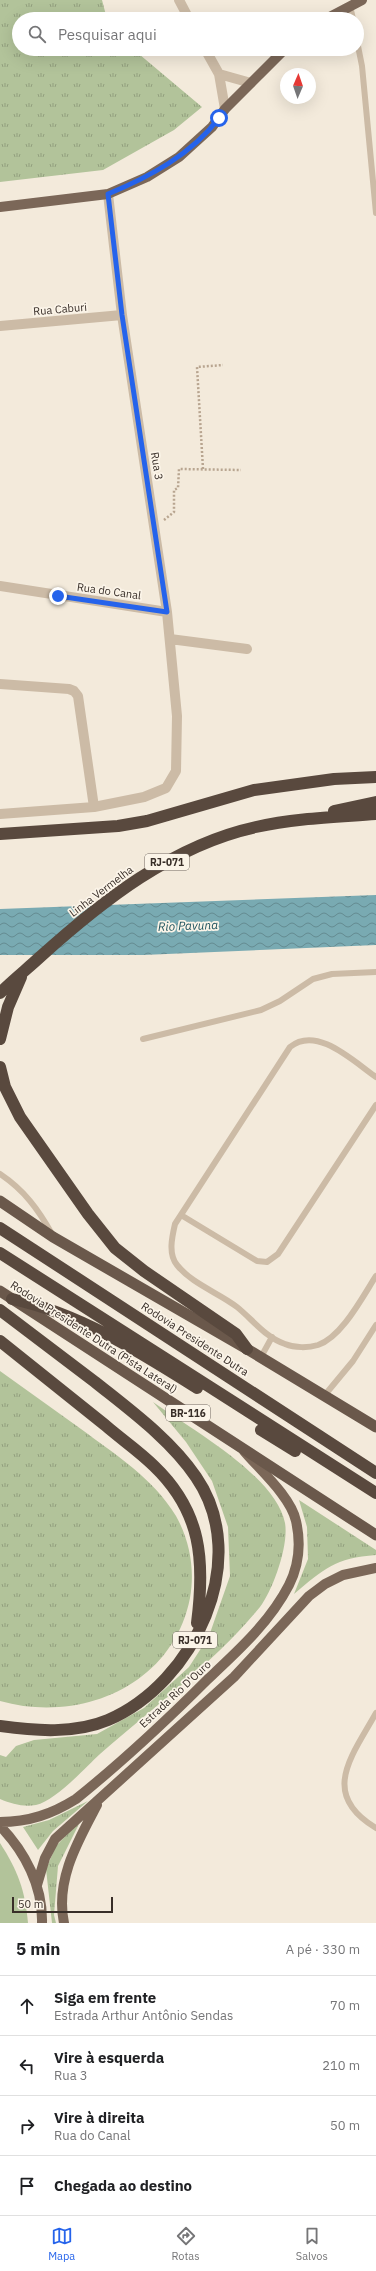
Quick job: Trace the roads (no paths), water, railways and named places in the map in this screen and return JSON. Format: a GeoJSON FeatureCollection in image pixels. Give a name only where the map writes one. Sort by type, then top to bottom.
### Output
{"type":"FeatureCollection","features":[{"type":"Feature","properties":{"kind":"highway"},"geometry":{"type":"LineString","coordinates":[[0,834],[118,826],[147,821],[254,790],[334,779],[376,777]]}},
{"type":"Feature","properties":{"kind":"highway"},"geometry":{"type":"LineString","coordinates":[[310,819],[334,811],[376,802]]}},
{"type":"Feature","properties":{"kind":"highway","name":"Linha Vermelha"},"geometry":{"type":"LineString","coordinates":[[0,993],[88,916],[158,867],[226,835],[275,823],[376,814]]}},
{"type":"Feature","properties":{"kind":"highway","name":"RJ-071"},"geometry":{"type":"LineString","coordinates":[[0,1039],[8,1007],[22,974]]}},
{"type":"Feature","properties":{"kind":"highway"},"geometry":{"type":"LineString","coordinates":[[0,1067],[5,1086],[20,1117],[88,1214],[115,1248],[236,1334],[244,1342],[246,1349]]}},
{"type":"Feature","properties":{"kind":"highway"},"geometry":{"type":"LineString","coordinates":[[0,1201],[53,1237],[260,1357],[376,1427]]}},
{"type":"Feature","properties":{"kind":"highway","name":"Rodovia Presidente Dutra"},"geometry":{"type":"LineString","coordinates":[[0,1228],[376,1473]]}},
{"type":"Feature","properties":{"kind":"highway","name":"BR-116"},"geometry":{"type":"LineString","coordinates":[[0,1253],[376,1493]]}},
{"type":"Feature","properties":{"kind":"highway","name":"Rodovia Presidente Dutra (Pista Lateral)"},"geometry":{"type":"LineString","coordinates":[[0,1291],[376,1535]]}},
{"type":"Feature","properties":{"kind":"highway"},"geometry":{"type":"LineString","coordinates":[[12,1299],[38,1304],[63,1314],[128,1346],[309,1459],[360,1483]]}},
{"type":"Feature","properties":{"kind":"highway","name":"RJ-071"},"geometry":{"type":"LineString","coordinates":[[0,1310],[129,1409],[180,1456],[197,1478],[208,1500],[218,1547],[214,1589],[207,1613],[195,1639],[179,1662],[156,1688],[128,1710],[108,1720],[86,1727],[65,1729],[20,1729],[0,1726]]}},
{"type":"Feature","properties":{"kind":"highway"},"geometry":{"type":"LineString","coordinates":[[0,1341],[154,1466],[176,1491],[186,1509],[196,1534],[202,1560],[202,1587],[195,1639]]}},
{"type":"Feature","properties":{"kind":"main road"},"geometry":{"type":"LineString","coordinates":[[339,12],[362,0]]}},
{"type":"Feature","properties":{"kind":"main road"},"geometry":{"type":"LineString","coordinates":[[0,207],[108,194],[147,177],[179,157],[212,127],[225,109],[278,56]]}},
{"type":"Feature","properties":{"kind":"main road","name":"Estrada Rio D'Ouro"},"geometry":{"type":"LineString","coordinates":[[0,1822],[26,1821],[41,1817],[60,1809],[76,1799],[103,1777],[196,1691],[250,1638],[278,1603],[289,1586],[297,1566],[299,1553],[296,1520],[284,1497],[238,1445]]}},
{"type":"Feature","properties":{"kind":"main road"},"geometry":{"type":"LineString","coordinates":[[37,1885],[45,1858],[55,1839],[234,1676],[309,1596],[325,1584],[343,1575],[376,1568]]}},
{"type":"Feature","properties":{"kind":"main road"},"geometry":{"type":"LineString","coordinates":[[64,1923],[62,1900],[66,1873],[79,1839],[101,1797]]}},
{"type":"Feature","properties":{"kind":"main road"},"geometry":{"type":"LineString","coordinates":[[0,1826],[14,1840],[28,1861],[37,1885],[42,1923]]}},
{"type":"Feature","properties":{"kind":"street"},"geometry":{"type":"LineString","coordinates":[[179,0],[185,12]]}},
{"type":"Feature","properties":{"kind":"street"},"geometry":{"type":"LineString","coordinates":[[209,56],[219,74],[225,109]]}},
{"type":"Feature","properties":{"kind":"street"},"geometry":{"type":"LineString","coordinates":[[219,74],[251,83]]}},
{"type":"Feature","properties":{"kind":"street","name":"Rua 3"},"geometry":{"type":"LineString","coordinates":[[0,814],[94,807],[144,797],[166,788],[176,771],[177,741],[175,684],[167,612],[122,315],[108,194]]}},
{"type":"Feature","properties":{"kind":"street","name":"Rua Caburi"},"geometry":{"type":"LineString","coordinates":[[0,326],[122,315]]}},
{"type":"Feature","properties":{"kind":"street","name":"Rua do Canal"},"geometry":{"type":"LineString","coordinates":[[0,586],[167,612]]}},
{"type":"Feature","properties":{"kind":"street"},"geometry":{"type":"LineString","coordinates":[[170,639],[246,649]]}},
{"type":"Feature","properties":{"kind":"street"},"geometry":{"type":"LineString","coordinates":[[0,684],[69,689],[78,696],[94,807]]}},
{"type":"Feature","properties":{"kind":"lane"},"geometry":{"type":"LineString","coordinates":[[350,6],[351,12]]}},
{"type":"Feature","properties":{"kind":"lane"},"geometry":{"type":"LineString","coordinates":[[360,56],[376,213]]}},
{"type":"Feature","properties":{"kind":"lane"},"geometry":{"type":"LineString","coordinates":[[143,1039],[262,1010],[280,1001],[313,979],[332,974],[376,972]]}},
{"type":"Feature","properties":{"kind":"lane"},"geometry":{"type":"LineString","coordinates":[[376,1077],[321,1042],[303,1040],[290,1047],[175,1224],[171,1246],[177,1265],[238,1307],[272,1337],[284,1344],[295,1347],[318,1344],[329,1339],[338,1332],[376,1276]]}},
{"type":"Feature","properties":{"kind":"lane"},"geometry":{"type":"LineString","coordinates":[[181,1215],[257,1261],[267,1262],[278,1254],[376,1105]]}},
{"type":"Feature","properties":{"kind":"lane"},"geometry":{"type":"LineString","coordinates":[[0,1174],[27,1196],[36,1207],[53,1237]]}},
{"type":"Feature","properties":{"kind":"lane"},"geometry":{"type":"LineString","coordinates":[[324,1396],[353,1361],[376,1325]]}},
{"type":"Feature","properties":{"kind":"lane"},"geometry":{"type":"LineString","coordinates":[[260,1357],[272,1337]]}},
{"type":"Feature","properties":{"kind":"lane"},"geometry":{"type":"LineString","coordinates":[[376,1713],[347,1765],[344,1780],[350,1806],[359,1818],[376,1828]]}},
{"type":"Feature","properties":{"kind":"water","name":"Rio Pavuna"},"geometry":{"type":"Polygon","coordinates":[[[376,895],[376,945],[143,955],[0,955],[0,909],[376,895]]]}}]}
